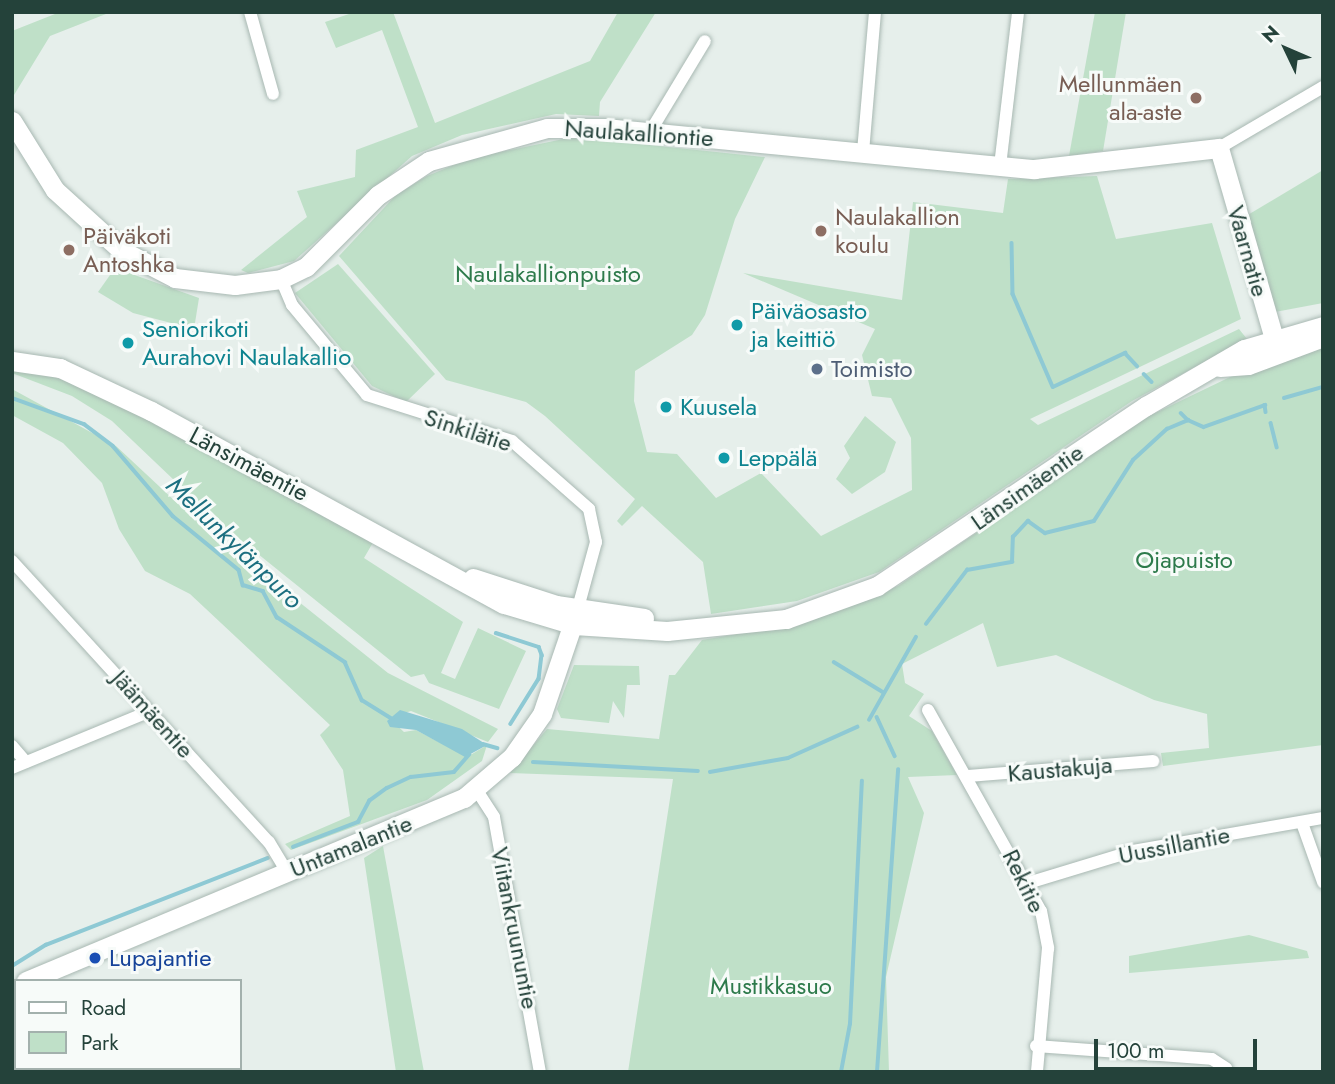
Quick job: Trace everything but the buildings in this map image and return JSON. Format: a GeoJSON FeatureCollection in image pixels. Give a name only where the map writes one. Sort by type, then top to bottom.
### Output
{"type":"FeatureCollection","features":[{"type":"Feature","properties":{"kind":"street"},"geometry":{"type":"LineString","coordinates":[[250,12],[274,94]]}},
{"type":"Feature","properties":{"kind":"street"},"geometry":{"type":"LineString","coordinates":[[863,152],[875,12]]}},
{"type":"Feature","properties":{"kind":"street"},"geometry":{"type":"LineString","coordinates":[[1000,166],[1018,12]]}},
{"type":"Feature","properties":{"kind":"street"},"geometry":{"type":"LineString","coordinates":[[650,132],[705,41]]}},
{"type":"Feature","properties":{"kind":"street","name":"Naulakalliontie"},"geometry":{"type":"LineString","coordinates":[[12,121],[55,190],[137,261],[197,283],[281,279],[317,259],[388,187],[443,155],[547,128],[650,132],[1000,166],[1052,168],[1219,148],[1323,87]]}},
{"type":"Feature","properties":{"kind":"street","name":"Vaarnatie"},"geometry":{"type":"LineString","coordinates":[[1219,148],[1276,346]]}},
{"type":"Feature","properties":{"kind":"street","name":"Sinkilätie"},"geometry":{"type":"LineString","coordinates":[[281,279],[292,305],[367,395],[512,441],[589,509],[596,542],[576,617]]}},
{"type":"Feature","properties":{"kind":"street","name":"Länsimäentie"},"geometry":{"type":"LineString","coordinates":[[12,350],[151,411],[455,574],[504,604],[576,617],[688,627],[752,623],[834,603],[911,567],[1146,406],[1219,367],[1323,326]]}},
{"type":"Feature","properties":{"kind":"street","name":"Länsimäentie"},"geometry":{"type":"LineString","coordinates":[[1276,346],[1323,338]]}},
{"type":"Feature","properties":{"kind":"street","name":"Länsimäentie"},"geometry":{"type":"LineString","coordinates":[[12,361],[40,363]]}},
{"type":"Feature","properties":{"kind":"street","name":"Jäämäentie"},"geometry":{"type":"LineString","coordinates":[[12,561],[277,852],[287,872]]}},
{"type":"Feature","properties":{"kind":"street","name":"Untamalantie"},"geometry":{"type":"LineString","coordinates":[[37,979],[287,872],[444,809],[476,789],[512,757],[542,714],[576,617]]}},
{"type":"Feature","properties":{"kind":"street","name":"Rekitie"},"geometry":{"type":"LineString","coordinates":[[928,710],[1028,883],[1048,948],[1036,1046],[1037,1072]]}},
{"type":"Feature","properties":{"kind":"street"},"geometry":{"type":"LineString","coordinates":[[12,768],[150,711]]}},
{"type":"Feature","properties":{"kind":"street"},"geometry":{"type":"LineString","coordinates":[[12,746],[26,762]]}},
{"type":"Feature","properties":{"kind":"street","name":"Kaustakuja"},"geometry":{"type":"LineString","coordinates":[[968,776],[1153,761]]}},
{"type":"Feature","properties":{"kind":"street","name":"Viitankruununtie"},"geometry":{"type":"LineString","coordinates":[[476,789],[494,817],[540,1072]]}},
{"type":"Feature","properties":{"kind":"street","name":"Uussillantie"},"geometry":{"type":"LineString","coordinates":[[1028,883],[1172,842],[1323,818]]}},
{"type":"Feature","properties":{"kind":"street"},"geometry":{"type":"LineString","coordinates":[[1302,823],[1323,882]]}},
{"type":"Feature","properties":{"kind":"street"},"geometry":{"type":"LineString","coordinates":[[1036,1046],[1212,1059],[1226,1068]]}},
{"type":"Feature","properties":{"kind":"green space"},"geometry":{"type":"Polygon","coordinates":[[[60,12],[111,12],[50,36],[14,95],[12,31],[60,12]]]}},
{"type":"Feature","properties":{"kind":"green space"},"geometry":{"type":"Polygon","coordinates":[[[355,12],[393,12],[435,123],[590,61],[618,12],[656,12],[600,102],[599,116],[556,114],[462,135],[412,156],[294,261],[248,273],[241,270],[307,217],[297,191],[355,177],[356,150],[418,127],[382,30],[336,48],[325,22],[355,12]]]}},
{"type":"Feature","properties":{"kind":"green space"},"geometry":{"type":"Polygon","coordinates":[[[1095,12],[1126,12],[1103,151],[1069,156],[1095,12]]]}},
{"type":"Feature","properties":{"kind":"green space","name":"Naulakallionpuisto"},"geometry":{"type":"Polygon","coordinates":[[[573,137],[765,157],[735,219],[705,315],[692,335],[635,371],[634,401],[647,452],[677,454],[716,498],[761,473],[821,536],[912,490],[911,438],[891,398],[872,396],[862,355],[875,329],[743,273],[902,300],[913,202],[1003,213],[1008,179],[1097,176],[1116,239],[1212,223],[1241,319],[1030,419],[1038,425],[1239,329],[1247,339],[1132,401],[879,572],[797,601],[711,614],[703,562],[642,506],[622,526],[617,521],[635,499],[545,416],[526,402],[446,380],[339,256],[396,195],[427,176],[471,158],[573,137]]]}},
{"type":"Feature","properties":{"kind":"green space"},"geometry":{"type":"Polygon","coordinates":[[[1323,170],[1323,303],[1275,312],[1246,216],[1323,170]]]}},
{"type":"Feature","properties":{"kind":"green space"},"geometry":{"type":"Polygon","coordinates":[[[338,264],[435,374],[406,402],[372,386],[295,293],[338,264]]]}},
{"type":"Feature","properties":{"kind":"green space"},"geometry":{"type":"Polygon","coordinates":[[[115,268],[199,298],[194,329],[133,313],[98,292],[115,268]]]}},
{"type":"Feature","properties":{"kind":"green space","name":"Ojapuisto"},"geometry":{"type":"Polygon","coordinates":[[[1323,344],[1323,745],[1163,766],[1161,753],[1209,748],[1207,714],[1154,700],[1056,655],[997,667],[983,623],[902,664],[905,683],[924,694],[909,716],[932,731],[957,775],[908,777],[924,813],[886,977],[889,1072],[628,1072],[673,779],[510,773],[547,729],[659,739],[669,675],[675,675],[702,640],[802,623],[898,586],[1147,417],[1255,365],[1323,344]]]}},
{"type":"Feature","properties":{"kind":"green space"},"geometry":{"type":"Polygon","coordinates":[[[12,365],[94,389],[375,539],[364,558],[463,622],[441,673],[455,679],[478,628],[526,651],[499,709],[429,683],[424,674],[411,677],[217,521],[112,421],[72,396],[12,373],[12,365]]]}},
{"type":"Feature","properties":{"kind":"green space"},"geometry":{"type":"Polygon","coordinates":[[[12,389],[116,446],[190,515],[388,673],[498,729],[488,742],[411,711],[389,718],[404,732],[416,730],[467,757],[487,745],[482,761],[427,800],[291,850],[285,844],[350,816],[343,770],[320,735],[330,725],[190,594],[145,571],[119,529],[102,483],[63,443],[12,415],[12,389]]]}},
{"type":"Feature","properties":{"kind":"green space"},"geometry":{"type":"Polygon","coordinates":[[[865,416],[896,442],[885,472],[852,494],[836,479],[850,458],[844,446],[865,416]]]}},
{"type":"Feature","properties":{"kind":"green space"},"geometry":{"type":"Polygon","coordinates":[[[574,665],[639,666],[640,685],[627,685],[624,718],[613,701],[609,723],[561,718],[557,709],[574,665]]]}},
{"type":"Feature","properties":{"kind":"green space"},"geometry":{"type":"Polygon","coordinates":[[[383,846],[424,1072],[396,1072],[364,858],[383,846]]]}},
{"type":"Feature","properties":{"kind":"green space"},"geometry":{"type":"Polygon","coordinates":[[[1249,935],[1307,951],[1309,958],[1129,973],[1129,956],[1249,935]]]}},
{"type":"Feature","properties":{"kind":"water"},"geometry":{"type":"Polygon","coordinates":[[[400,710],[462,729],[487,745],[465,757],[416,730],[390,727],[387,721],[400,710]]]}},
{"type":"Feature","properties":{"kind":"waterway"},"geometry":{"type":"LineString","coordinates":[[1012,243],[1013,294],[1053,387],[1125,353],[1137,366]]}},
{"type":"Feature","properties":{"kind":"waterway"},"geometry":{"type":"LineString","coordinates":[[1144,374],[1152,382]]}},
{"type":"Feature","properties":{"kind":"waterway","name":"Mellunkylänpuro"},"geometry":{"type":"LineString","coordinates":[[1284,398],[1323,387]]}},
{"type":"Feature","properties":{"kind":"waterway","name":"Mellunkylänpuro"},"geometry":{"type":"LineString","coordinates":[[12,398],[84,424],[113,446],[173,516],[239,570],[243,585],[263,591],[277,617],[345,662],[362,700],[392,719]]}},
{"type":"Feature","properties":{"kind":"waterway","name":"Mellunkylänpuro"},"geometry":{"type":"LineString","coordinates":[[926,624],[967,570],[1012,562],[1013,537],[1028,521],[1045,533],[1094,521],[1133,460],[1167,429],[1188,420],[1204,427],[1265,405],[1266,412]]}},
{"type":"Feature","properties":{"kind":"waterway"},"geometry":{"type":"LineString","coordinates":[[1181,413],[1188,420]]}},
{"type":"Feature","properties":{"kind":"waterway"},"geometry":{"type":"LineString","coordinates":[[1271,423],[1277,447]]}},
{"type":"Feature","properties":{"kind":"waterway"},"geometry":{"type":"LineString","coordinates":[[496,633],[539,647],[542,655],[539,679],[511,724]]}},
{"type":"Feature","properties":{"kind":"waterway","name":"Mellunkylänpuro"},"geometry":{"type":"LineString","coordinates":[[869,720],[916,637]]}},
{"type":"Feature","properties":{"kind":"waterway"},"geometry":{"type":"LineString","coordinates":[[834,662],[883,692]]}},
{"type":"Feature","properties":{"kind":"waterway"},"geometry":{"type":"LineString","coordinates":[[877,717],[895,756]]}},
{"type":"Feature","properties":{"kind":"waterway","name":"Mellunkylänpuro"},"geometry":{"type":"LineString","coordinates":[[710,772],[788,758],[857,727]]}},
{"type":"Feature","properties":{"kind":"waterway","name":"Mellunkylänpuro"},"geometry":{"type":"LineString","coordinates":[[483,744],[497,748]]}},
{"type":"Feature","properties":{"kind":"waterway"},"geometry":{"type":"LineString","coordinates":[[293,847],[358,822],[369,801],[387,788],[411,777],[454,772],[469,755]]}},
{"type":"Feature","properties":{"kind":"waterway","name":"Mellunkylänpuro"},"geometry":{"type":"LineString","coordinates":[[533,762],[698,771]]}},
{"type":"Feature","properties":{"kind":"waterway"},"geometry":{"type":"LineString","coordinates":[[877,1072],[898,770]]}},
{"type":"Feature","properties":{"kind":"waterway"},"geometry":{"type":"LineString","coordinates":[[841,1072],[850,1024],[862,781]]}},
{"type":"Feature","properties":{"kind":"waterway"},"geometry":{"type":"LineString","coordinates":[[12,966],[46,945],[268,858]]}},
{"type":"Feature","properties":{"kind":"place","name":"Mellunmäen ala-aste"},"geometry":{"type":"Point","coordinates":[1196,98]}},
{"type":"Feature","properties":{"kind":"place","name":"Naulakallion koulu"},"geometry":{"type":"Point","coordinates":[821,231]}},
{"type":"Feature","properties":{"kind":"place","name":"Päiväkoti Antoshka"},"geometry":{"type":"Point","coordinates":[69,250]}},
{"type":"Feature","properties":{"kind":"place","name":"Päiväosasto ja keittiö"},"geometry":{"type":"Point","coordinates":[737,325]}},
{"type":"Feature","properties":{"kind":"place","name":"Seniorikoti Aurahovi Naulakallio"},"geometry":{"type":"Point","coordinates":[128,343]}},
{"type":"Feature","properties":{"kind":"place","name":"Toimisto"},"geometry":{"type":"Point","coordinates":[817,369]}},
{"type":"Feature","properties":{"kind":"place","name":"Kuusela"},"geometry":{"type":"Point","coordinates":[666,407]}},
{"type":"Feature","properties":{"kind":"place","name":"Leppälä"},"geometry":{"type":"Point","coordinates":[724,458]}},
{"type":"Feature","properties":{"kind":"place","name":"Lupajantie"},"geometry":{"type":"Point","coordinates":[95,958]}},
{"type":"Feature","properties":{"kind":"park label","name":"Mustikkasuo"},"geometry":{"type":"Point","coordinates":[771,986]}}]}
